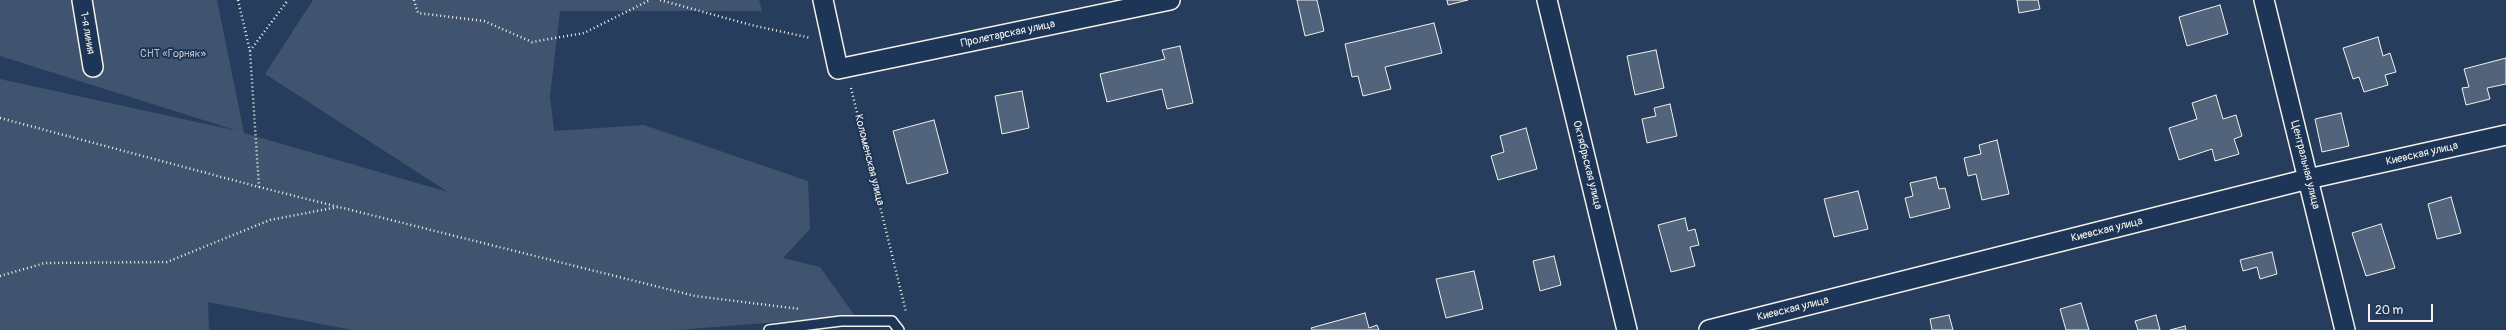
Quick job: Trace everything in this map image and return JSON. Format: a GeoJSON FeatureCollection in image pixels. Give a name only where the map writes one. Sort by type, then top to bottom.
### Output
{"type":"FeatureCollection","features":[{"type":"Feature","properties":{"kind":"street","name":"1-я линия"},"geometry":{"type":"LineString","coordinates":[[82,0],[93,67]]}},
{"type":"Feature","properties":{"kind":"street"},"geometry":{"type":"LineString","coordinates":[[823,0],[838,70],[846,68]]}},
{"type":"Feature","properties":{"kind":"street","name":"Пролетарская улица"},"geometry":{"type":"LineString","coordinates":[[846,68],[1170,0]]}},
{"type":"Feature","properties":{"kind":"street","name":"Октябрьская улица"},"geometry":{"type":"LineString","coordinates":[[1547,0],[1627,330]]}},
{"type":"Feature","properties":{"kind":"street","name":"Центральная улица"},"geometry":{"type":"LineString","coordinates":[[2264,0],[2345,330]]}},
{"type":"Feature","properties":{"kind":"street","name":"Киевская улица"},"geometry":{"type":"LineString","coordinates":[[1709,330],[2308,179],[2506,135]]}},
{"type":"Feature","properties":{"kind":"lane"},"geometry":{"type":"LineString","coordinates":[[769,330],[841,322],[892,321],[899,330]]}},
{"type":"Feature","properties":{"kind":"path"},"geometry":{"type":"LineString","coordinates":[[238,0],[250,51],[260,187]]}},
{"type":"Feature","properties":{"kind":"path"},"geometry":{"type":"LineString","coordinates":[[250,51],[288,0]]}},
{"type":"Feature","properties":{"kind":"path"},"geometry":{"type":"LineString","coordinates":[[414,0],[418,13],[484,22],[532,42],[584,34],[650,0]]}},
{"type":"Feature","properties":{"kind":"path"},"geometry":{"type":"LineString","coordinates":[[660,0],[751,26],[832,42]]}},
{"type":"Feature","properties":{"kind":"path","name":"Коломенская улица"},"geometry":{"type":"LineString","coordinates":[[846,68],[906,311],[905,317]]}},
{"type":"Feature","properties":{"kind":"path"},"geometry":{"type":"LineString","coordinates":[[0,118],[260,187],[695,296],[805,310]]}},
{"type":"Feature","properties":{"kind":"path"},"geometry":{"type":"LineString","coordinates":[[0,276],[45,263],[167,262],[270,220],[340,207]]}},
{"type":"Feature","properties":{"kind":"green space","name":"СНТ «Горняк»"},"geometry":{"type":"Polygon","coordinates":[[[0,0],[217,0],[244,133],[448,192],[265,74],[313,0],[759,0],[762,11],[560,11],[550,96],[554,131],[644,125],[808,181],[810,229],[783,258],[820,267],[855,316],[676,330],[352,330],[208,302],[209,330],[0,330],[0,79],[238,131],[0,56],[0,0]]]}},
{"type":"Feature","properties":{"kind":"building"},"geometry":{"type":"Polygon","coordinates":[[[1297,0],[1317,0],[1324,31],[1305,36],[1297,0]]]}},
{"type":"Feature","properties":{"kind":"building"},"geometry":{"type":"Polygon","coordinates":[[[1447,0],[1468,0],[1448,5],[1447,0]]]}},
{"type":"Feature","properties":{"kind":"building"},"geometry":{"type":"Polygon","coordinates":[[[2017,0],[2038,0],[2040,9],[2019,13],[2017,0]]]}},
{"type":"Feature","properties":{"kind":"building"},"geometry":{"type":"Polygon","coordinates":[[[2220,5],[2228,34],[2187,46],[2179,17],[2220,5]]]}},
{"type":"Feature","properties":{"kind":"building"},"geometry":{"type":"Polygon","coordinates":[[[1434,23],[1442,53],[1385,67],[1391,89],[1363,96],[1358,76],[1352,77],[1345,44],[1434,23]]]}},
{"type":"Feature","properties":{"kind":"building"},"geometry":{"type":"Polygon","coordinates":[[[2378,37],[2383,56],[2390,53],[2396,72],[2385,75],[2388,85],[2364,92],[2359,77],[2353,79],[2343,48],[2378,37]]]}},
{"type":"Feature","properties":{"kind":"building"},"geometry":{"type":"Polygon","coordinates":[[[1180,46],[1193,103],[1167,109],[1162,89],[1107,102],[1100,74],[1165,59],[1162,50],[1180,46]]]}},
{"type":"Feature","properties":{"kind":"building"},"geometry":{"type":"Polygon","coordinates":[[[1656,50],[1664,88],[1635,95],[1627,56],[1656,50]]]}},
{"type":"Feature","properties":{"kind":"building"},"geometry":{"type":"Polygon","coordinates":[[[2506,58],[2506,84],[2487,88],[2490,99],[2466,105],[2462,88],[2469,87],[2464,69],[2506,58]]]}},
{"type":"Feature","properties":{"kind":"building"},"geometry":{"type":"Polygon","coordinates":[[[1022,91],[1029,128],[1002,134],[995,96],[1022,91]]]}},
{"type":"Feature","properties":{"kind":"building"},"geometry":{"type":"Polygon","coordinates":[[[2216,95],[2223,119],[2236,115],[2242,136],[2234,139],[2239,154],[2215,161],[2212,149],[2179,160],[2169,128],[2197,119],[2192,103],[2216,95]]]}},
{"type":"Feature","properties":{"kind":"building"},"geometry":{"type":"Polygon","coordinates":[[[1670,104],[1677,136],[1647,143],[1642,119],[1656,116],[1654,108],[1670,104]]]}},
{"type":"Feature","properties":{"kind":"building"},"geometry":{"type":"Polygon","coordinates":[[[2341,113],[2349,146],[2322,152],[2315,119],[2341,113]]]}},
{"type":"Feature","properties":{"kind":"building"},"geometry":{"type":"Polygon","coordinates":[[[934,120],[948,173],[907,184],[893,131],[934,120]]]}},
{"type":"Feature","properties":{"kind":"building"},"geometry":{"type":"Polygon","coordinates":[[[1526,128],[1537,169],[1498,180],[1491,156],[1504,152],[1500,136],[1526,128]]]}},
{"type":"Feature","properties":{"kind":"building"},"geometry":{"type":"Polygon","coordinates":[[[1997,140],[2009,194],[1982,200],[1976,174],[1968,176],[1964,158],[1981,154],[1979,145],[1997,140]]]}},
{"type":"Feature","properties":{"kind":"building"},"geometry":{"type":"Polygon","coordinates":[[[1936,177],[1939,189],[1945,188],[1950,208],[1910,218],[1905,198],[1913,196],[1910,183],[1936,177]]]}},
{"type":"Feature","properties":{"kind":"building"},"geometry":{"type":"Polygon","coordinates":[[[1858,191],[1868,229],[1834,237],[1824,199],[1858,191]]]}},
{"type":"Feature","properties":{"kind":"building"},"geometry":{"type":"Polygon","coordinates":[[[2451,197],[2461,233],[2437,239],[2428,204],[2451,197]]]}},
{"type":"Feature","properties":{"kind":"building"},"geometry":{"type":"Polygon","coordinates":[[[1685,218],[1688,231],[1695,229],[1699,245],[1690,247],[1695,266],[1671,272],[1658,225],[1685,218]]]}},
{"type":"Feature","properties":{"kind":"building"},"geometry":{"type":"Polygon","coordinates":[[[2381,224],[2395,268],[2366,276],[2352,233],[2381,224]]]}},
{"type":"Feature","properties":{"kind":"building"},"geometry":{"type":"Polygon","coordinates":[[[2272,252],[2277,274],[2260,279],[2257,267],[2243,271],[2240,260],[2272,252]]]}},
{"type":"Feature","properties":{"kind":"building"},"geometry":{"type":"Polygon","coordinates":[[[1554,256],[1561,285],[1540,291],[1533,261],[1554,256]]]}},
{"type":"Feature","properties":{"kind":"building"},"geometry":{"type":"Polygon","coordinates":[[[1474,271],[1483,309],[1446,318],[1436,279],[1474,271]]]}},
{"type":"Feature","properties":{"kind":"building"},"geometry":{"type":"Polygon","coordinates":[[[2081,303],[2089,330],[2066,330],[2060,309],[2081,303]]]}},
{"type":"Feature","properties":{"kind":"building"},"geometry":{"type":"Polygon","coordinates":[[[1365,313],[1369,328],[1377,325],[1379,330],[1312,330],[1311,328],[1365,313]]]}},
{"type":"Feature","properties":{"kind":"building"},"geometry":{"type":"Polygon","coordinates":[[[1949,315],[1953,330],[1932,330],[1930,319],[1949,315]]]}},
{"type":"Feature","properties":{"kind":"building"},"geometry":{"type":"Polygon","coordinates":[[[2156,315],[2160,330],[2138,330],[2135,321],[2156,315]]]}},
{"type":"Feature","properties":{"kind":"building"},"geometry":{"type":"Polygon","coordinates":[[[2185,326],[2186,330],[2170,330],[2185,326]]]}}]}
